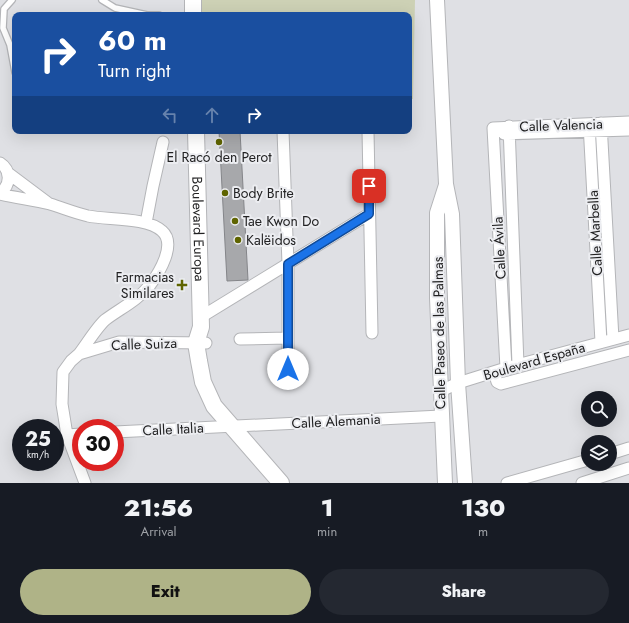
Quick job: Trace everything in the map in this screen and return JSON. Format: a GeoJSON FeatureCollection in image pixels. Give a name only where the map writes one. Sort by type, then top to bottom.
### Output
{"type":"FeatureCollection","features":[{"type":"Feature","properties":{"kind":"main road"},"geometry":{"type":"LineString","coordinates":[[193,0],[193,12]]}},
{"type":"Feature","properties":{"kind":"main road","name":"Boulevard Europa"},"geometry":{"type":"LineString","coordinates":[[196,134],[201,343],[212,380],[235,426],[281,483]]}},
{"type":"Feature","properties":{"kind":"main road","name":"Boulevard Europa"},"geometry":{"type":"LineString","coordinates":[[235,426],[293,483]]}},
{"type":"Feature","properties":{"kind":"street","name":"Calle Paseo de las Palmas"},"geometry":{"type":"LineString","coordinates":[[437,0],[446,184],[452,214],[458,383],[465,483]]}},
{"type":"Feature","properties":{"kind":"street","name":"Calle Valencia"},"geometry":{"type":"LineString","coordinates":[[493,131],[589,128],[629,122]]}},
{"type":"Feature","properties":{"kind":"street","name":"Calle Valencia"},"geometry":{"type":"LineString","coordinates":[[601,127],[629,130]]}},
{"type":"Feature","properties":{"kind":"street","name":"Calle Marbella"},"geometry":{"type":"LineString","coordinates":[[601,127],[613,339]]}},
{"type":"Feature","properties":{"kind":"street","name":"Calle Marbella"},"geometry":{"type":"LineString","coordinates":[[589,128],[602,342]]}},
{"type":"Feature","properties":{"kind":"street","name":"Calle Ávila"},"geometry":{"type":"LineString","coordinates":[[510,130],[518,365]]}},
{"type":"Feature","properties":{"kind":"street","name":"Calle Ávila"},"geometry":{"type":"LineString","coordinates":[[493,131],[506,368]]}},
{"type":"Feature","properties":{"kind":"street"},"geometry":{"type":"LineString","coordinates":[[283,134],[288,264],[288,369]]}},
{"type":"Feature","properties":{"kind":"street"},"geometry":{"type":"LineString","coordinates":[[368,134],[372,333]]}},
{"type":"Feature","properties":{"kind":"street"},"geometry":{"type":"LineString","coordinates":[[146,223],[163,142]]}},
{"type":"Feature","properties":{"kind":"street"},"geometry":{"type":"LineString","coordinates":[[0,163],[6,168],[8,173],[8,183],[0,194],[50,204],[88,216],[146,223],[162,230],[166,236],[168,244],[166,255],[161,267],[150,284],[136,300],[104,321],[63,372],[62,404],[67,435],[85,483]]}},
{"type":"Feature","properties":{"kind":"street"},"geometry":{"type":"LineString","coordinates":[[8,173],[50,204]]}},
{"type":"Feature","properties":{"kind":"street","name":"Calle Paseo de las Palmas"},"geometry":{"type":"LineString","coordinates":[[444,483],[437,298],[437,213],[446,184]]}},
{"type":"Feature","properties":{"kind":"street"},"geometry":{"type":"LineString","coordinates":[[593,184],[604,184]]}},
{"type":"Feature","properties":{"kind":"street"},"geometry":{"type":"LineString","coordinates":[[497,200],[512,200]]}},
{"type":"Feature","properties":{"kind":"street"},"geometry":{"type":"LineString","coordinates":[[201,322],[288,264],[369,214]]}},
{"type":"Feature","properties":{"kind":"street"},"geometry":{"type":"LineString","coordinates":[[597,267],[609,267]]}},
{"type":"Feature","properties":{"kind":"street"},"geometry":{"type":"LineString","coordinates":[[501,277],[515,278]]}},
{"type":"Feature","properties":{"kind":"street","name":"Boulevard España"},"geometry":{"type":"LineString","coordinates":[[441,391],[458,383],[506,368],[629,335]]}},
{"type":"Feature","properties":{"kind":"street"},"geometry":{"type":"LineString","coordinates":[[240,339],[288,338]]}},
{"type":"Feature","properties":{"kind":"street","name":"Calle Suiza"},"geometry":{"type":"LineString","coordinates":[[79,354],[119,342],[201,343]]}},
{"type":"Feature","properties":{"kind":"street"},"geometry":{"type":"LineString","coordinates":[[494,372],[497,382],[501,384],[629,350]]}},
{"type":"Feature","properties":{"kind":"street","name":"Calle Alemania"},"geometry":{"type":"LineString","coordinates":[[235,426],[441,416]]}},
{"type":"Feature","properties":{"kind":"street","name":"Calle Italia"},"geometry":{"type":"LineString","coordinates":[[124,432],[235,426]]}},
{"type":"Feature","properties":{"kind":"street"},"geometry":{"type":"LineString","coordinates":[[67,435],[72,435]]}},
{"type":"Feature","properties":{"kind":"street"},"geometry":{"type":"LineString","coordinates":[[617,452],[629,448]]}},
{"type":"Feature","properties":{"kind":"street"},"geometry":{"type":"LineString","coordinates":[[507,483],[581,462]]}},
{"type":"Feature","properties":{"kind":"street"},"geometry":{"type":"LineString","coordinates":[[582,483],[613,478],[629,468]]}},
{"type":"Feature","properties":{"kind":"lane"},"geometry":{"type":"LineString","coordinates":[[12,0],[4,9],[3,28],[10,45],[12,56]]}},
{"type":"Feature","properties":{"kind":"lane"},"geometry":{"type":"LineString","coordinates":[[102,0],[114,8],[132,12]]}},
{"type":"Feature","properties":{"kind":"green space"},"geometry":{"type":"Polygon","coordinates":[[[201,0],[415,0],[413,99],[412,12],[202,12],[201,0]]]}},
{"type":"Feature","properties":{"kind":"building"},"geometry":{"type":"Polygon","coordinates":[[[219,134],[240,134],[248,280],[227,281],[219,134]]]}},
{"type":"Feature","properties":{"kind":"place","name":"El Racó den Perot"},"geometry":{"type":"Point","coordinates":[219,142]}},
{"type":"Feature","properties":{"kind":"place","name":"Body Brite"},"geometry":{"type":"Point","coordinates":[225,193]}},
{"type":"Feature","properties":{"kind":"place","name":"Tae Kwon Do"},"geometry":{"type":"Point","coordinates":[235,221]}},
{"type":"Feature","properties":{"kind":"place","name":"Kalëidos"},"geometry":{"type":"Point","coordinates":[238,240]}},
{"type":"Feature","properties":{"kind":"place","name":"Farmacias Similares"},"geometry":{"type":"Point","coordinates":[182,285]}},
{"type":"Feature","properties":{"kind":"route"},"geometry":{"type":"LineString","coordinates":[[288,369],[288,264],[369,214],[369,186]]}}]}
